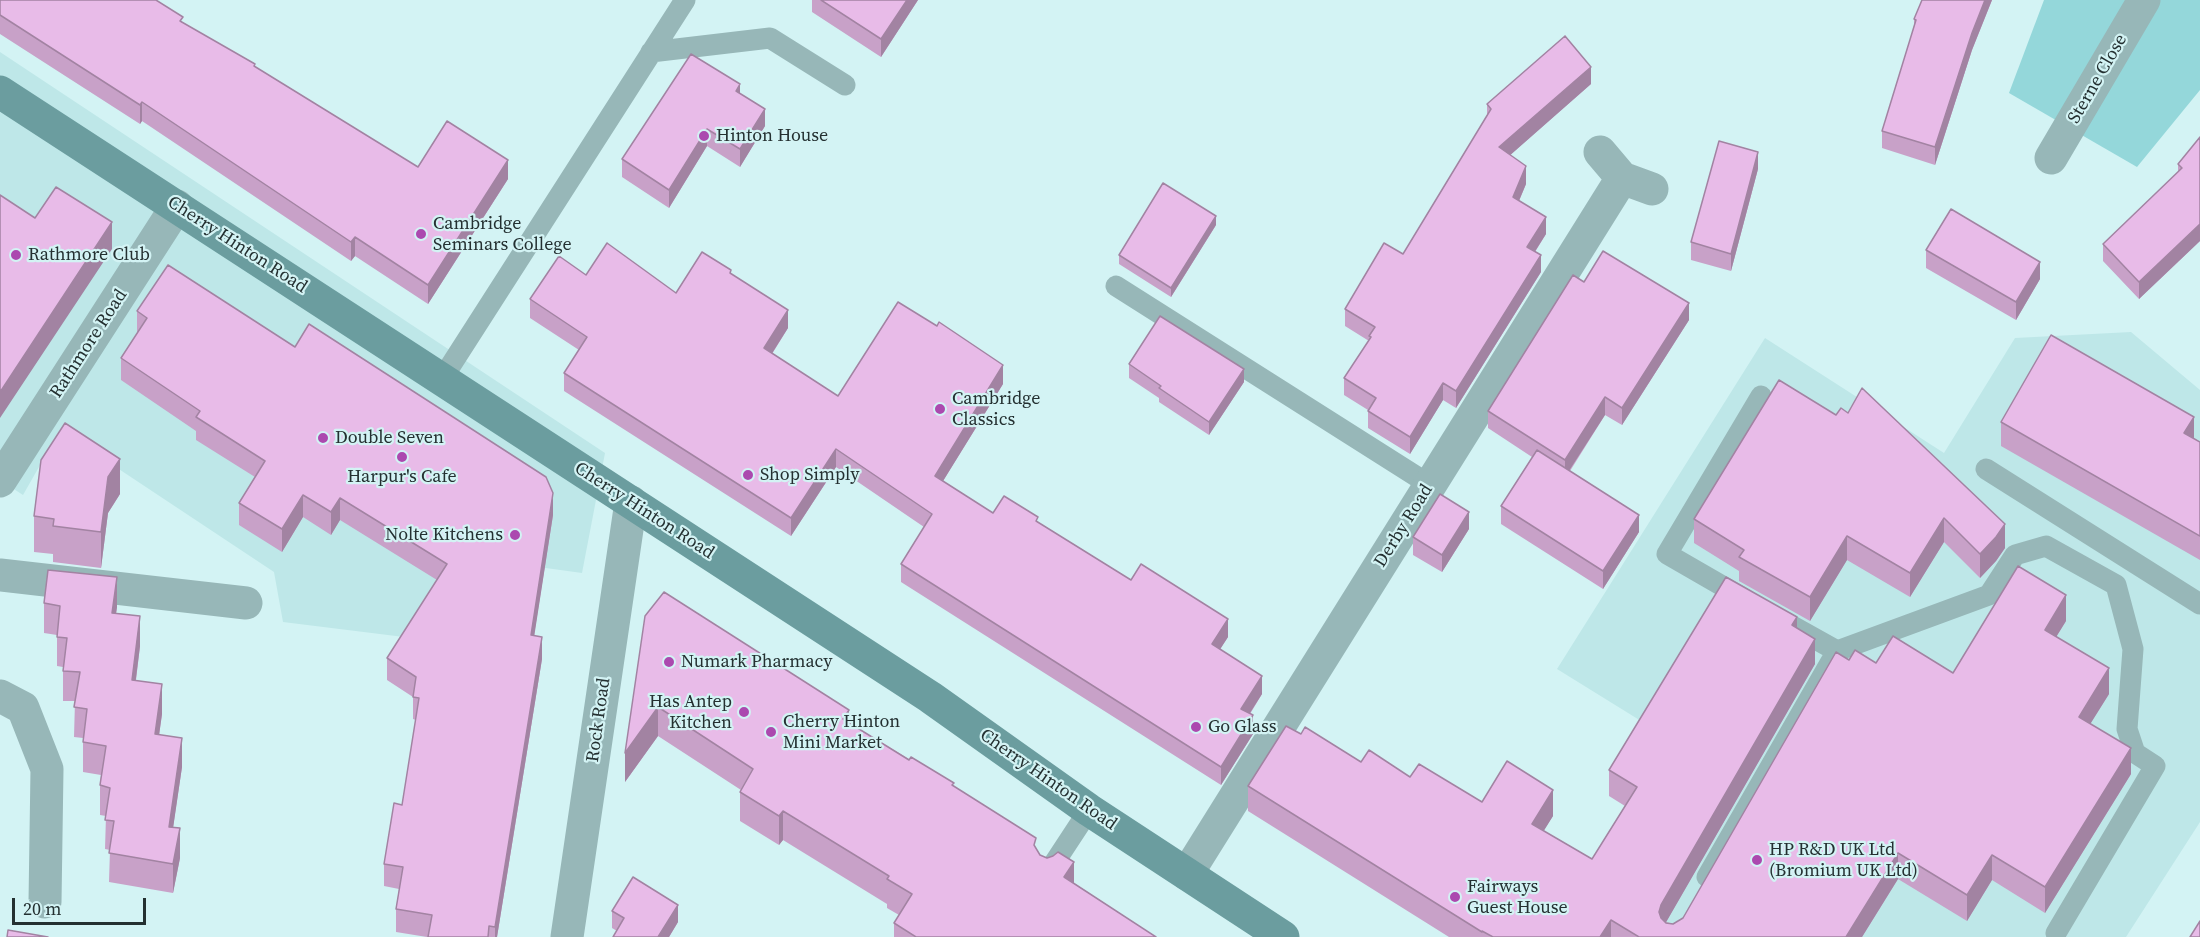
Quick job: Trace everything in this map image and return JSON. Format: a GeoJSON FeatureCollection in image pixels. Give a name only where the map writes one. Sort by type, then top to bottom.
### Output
{"type":"FeatureCollection","features":[{"type":"Feature","properties":{"kind":"street","name":"Sterne Close"},"geometry":{"type":"LineString","coordinates":[[2051,158],[2144,0]]}},
{"type":"Feature","properties":{"kind":"street","name":"Cherry Hinton Road"},"geometry":{"type":"LineString","coordinates":[[0,92],[930,697],[1089,810],[1283,937]]}},
{"type":"Feature","properties":{"kind":"street","name":"Derby Road"},"geometry":{"type":"LineString","coordinates":[[1187,874],[1430,485],[1637,184],[1600,152]]}},
{"type":"Feature","properties":{"kind":"street","name":"Rathmore Road"},"geometry":{"type":"LineString","coordinates":[[1,478],[177,206]]}},
{"type":"Feature","properties":{"kind":"street","name":"Rock Road"},"geometry":{"type":"LineString","coordinates":[[567,937],[631,502]]}},
{"type":"Feature","properties":{"kind":"street"},"geometry":{"type":"LineString","coordinates":[[0,575],[246,603]]}},
{"type":"Feature","properties":{"kind":"street"},"geometry":{"type":"LineString","coordinates":[[0,696],[22,708],[47,769],[45,902]]}},
{"type":"Feature","properties":{"kind":"lane"},"geometry":{"type":"LineString","coordinates":[[442,379],[685,0]]}},
{"type":"Feature","properties":{"kind":"lane"},"geometry":{"type":"LineString","coordinates":[[651,52],[770,38],[845,85]]}},
{"type":"Feature","properties":{"kind":"lane"},"geometry":{"type":"LineString","coordinates":[[1116,286],[1430,485]]}},
{"type":"Feature","properties":{"kind":"lane"},"geometry":{"type":"LineString","coordinates":[[1761,396],[1667,554],[1837,651]]}},
{"type":"Feature","properties":{"kind":"lane"},"geometry":{"type":"LineString","coordinates":[[1986,469],[2200,604]]}},
{"type":"Feature","properties":{"kind":"lane"},"geometry":{"type":"LineString","coordinates":[[1696,896],[1837,651],[1989,596],[2015,555],[2046,546],[2116,585],[2133,650],[2127,729],[2135,753],[2155,766],[2056,933]]}},
{"type":"Feature","properties":{"kind":"lane"},"geometry":{"type":"LineString","coordinates":[[1047,874],[1089,810]]}},
{"type":"Feature","properties":{"kind":"shaded area"},"geometry":{"type":"Polygon","coordinates":[[[2044,0],[2200,0],[2200,90],[2137,167],[2009,93],[2044,0]]]}},
{"type":"Feature","properties":{"kind":"shaded area"},"geometry":{"type":"Polygon","coordinates":[[[0,52],[605,453],[582,573],[466,557],[412,638],[283,622],[274,572],[60,430],[23,495],[0,480],[0,52]]]}},
{"type":"Feature","properties":{"kind":"shaded area"},"geometry":{"type":"Polygon","coordinates":[[[2131,332],[2200,390],[2200,822],[2126,937],[1626,937],[1725,773],[1557,669],[1765,338],[1944,453],[2015,338],[2131,332]]]}},
{"type":"Feature","properties":{"kind":"building"},"geometry":{"type":"Polygon","coordinates":[[[0,0],[156,0],[183,17],[180,21],[255,64],[254,66],[418,167],[447,121],[508,160],[428,285],[355,237],[351,242],[142,102],[140,105],[0,15],[0,0]]]}},
{"type":"Feature","properties":{"kind":"building"},"geometry":{"type":"Polygon","coordinates":[[[821,0],[907,0],[881,39],[821,0]]]}},
{"type":"Feature","properties":{"kind":"building"},"geometry":{"type":"Polygon","coordinates":[[[1922,0],[1985,0],[1935,147],[1882,131],[1916,20],[1914,19],[1922,0]]]}},
{"type":"Feature","properties":{"kind":"building"},"geometry":{"type":"Polygon","coordinates":[[[1565,36],[1591,67],[1499,147],[1526,166],[1513,197],[1546,217],[1527,247],[1541,255],[1456,391],[1443,383],[1410,437],[1368,411],[1376,398],[1344,378],[1375,327],[1345,309],[1384,243],[1403,254],[1491,109],[1487,104],[1565,36]]]}},
{"type":"Feature","properties":{"kind":"building","name":"Hinton House"},"geometry":{"type":"Polygon","coordinates":[[[691,54],[740,84],[736,91],[765,109],[740,149],[707,129],[669,190],[622,159],[691,54]]]}},
{"type":"Feature","properties":{"kind":"building"},"geometry":{"type":"Polygon","coordinates":[[[2200,137],[2200,224],[2139,282],[2103,244],[2182,168],[2178,164],[2200,137]]]}},
{"type":"Feature","properties":{"kind":"building"},"geometry":{"type":"Polygon","coordinates":[[[1719,141],[1758,152],[1731,254],[1691,242],[1719,141]]]}},
{"type":"Feature","properties":{"kind":"building"},"geometry":{"type":"Polygon","coordinates":[[[1163,183],[1216,216],[1171,288],[1119,255],[1163,183]]]}},
{"type":"Feature","properties":{"kind":"building"},"geometry":{"type":"Polygon","coordinates":[[[56,187],[112,222],[0,392],[0,195],[35,218],[56,187]]]}},
{"type":"Feature","properties":{"kind":"building"},"geometry":{"type":"Polygon","coordinates":[[[1951,209],[2040,262],[2016,302],[1926,250],[1951,209]]]}},
{"type":"Feature","properties":{"kind":"building"},"geometry":{"type":"Polygon","coordinates":[[[607,243],[676,293],[702,252],[731,270],[730,273],[788,310],[764,348],[838,396],[898,302],[937,326],[939,322],[1003,365],[935,476],[993,513],[1004,496],[1038,517],[1036,521],[1131,580],[1141,564],[1228,619],[1212,644],[1262,676],[1241,709],[1253,715],[1221,767],[901,564],[932,514],[836,449],[791,518],[564,373],[587,337],[530,299],[559,256],[586,275],[607,243]]]}},
{"type":"Feature","properties":{"kind":"building"},"geometry":{"type":"Polygon","coordinates":[[[1603,251],[1689,303],[1622,408],[1605,397],[1565,460],[1488,411],[1573,275],[1584,282],[1603,251]]]}},
{"type":"Feature","properties":{"kind":"building"},"geometry":{"type":"Polygon","coordinates":[[[168,265],[295,347],[309,324],[546,477],[553,493],[531,635],[542,637],[495,927],[489,926],[488,937],[428,937],[432,915],[396,909],[403,867],[384,864],[394,803],[402,805],[419,698],[413,697],[416,677],[387,658],[447,564],[340,498],[331,512],[303,495],[282,529],[239,503],[265,461],[196,417],[200,411],[121,358],[147,318],[137,311],[168,265]]]}},
{"type":"Feature","properties":{"kind":"building"},"geometry":{"type":"Polygon","coordinates":[[[1160,316],[1244,369],[1209,422],[1159,388],[1161,386],[1129,364],[1160,316]]]}},
{"type":"Feature","properties":{"kind":"building"},"geometry":{"type":"Polygon","coordinates":[[[2051,335],[2194,417],[2184,433],[2200,442],[2200,536],[2001,422],[2051,335]]]}},
{"type":"Feature","properties":{"kind":"building"},"geometry":{"type":"Polygon","coordinates":[[[1779,380],[1836,415],[1841,408],[1848,413],[1862,388],[2005,524],[1980,554],[1944,518],[1910,573],[1847,536],[1810,597],[1739,557],[1744,550],[1694,519],[1779,380]]]}},
{"type":"Feature","properties":{"kind":"building"},"geometry":{"type":"Polygon","coordinates":[[[65,423],[120,459],[108,477],[101,532],[53,526],[54,519],[34,516],[41,460],[65,423]]]}},
{"type":"Feature","properties":{"kind":"building"},"geometry":{"type":"Polygon","coordinates":[[[1537,450],[1639,515],[1603,571],[1501,506],[1537,450]]]}},
{"type":"Feature","properties":{"kind":"building"},"geometry":{"type":"Polygon","coordinates":[[[1440,494],[1469,512],[1442,555],[1413,537],[1440,494]]]}},
{"type":"Feature","properties":{"kind":"building"},"geometry":{"type":"Polygon","coordinates":[[[2018,566],[2066,595],[2045,630],[2109,668],[2079,717],[2131,748],[2045,887],[1992,855],[1967,895],[1898,853],[1846,937],[1639,937],[1611,920],[1600,937],[1493,937],[1248,786],[1286,726],[1301,734],[1305,727],[1361,762],[1369,750],[1410,777],[1419,764],[1482,802],[1507,761],[1553,790],[1532,824],[1592,859],[1637,787],[1609,770],[1726,577],[1797,617],[1792,625],[1815,639],[1661,905],[1659,912],[1661,918],[1666,923],[1673,924],[1683,918],[1836,652],[1849,660],[1855,650],[1876,663],[1893,636],[1953,673],[2018,566]]]}},
{"type":"Feature","properties":{"kind":"building"},"geometry":{"type":"Polygon","coordinates":[[[48,570],[117,577],[112,613],[140,616],[132,680],[162,684],[155,734],[182,738],[169,827],[180,828],[173,864],[109,853],[114,821],[105,820],[110,788],[100,785],[106,746],[83,742],[87,709],[74,707],[80,672],[63,671],[67,638],[57,637],[60,606],[44,603],[48,570]]]}},
{"type":"Feature","properties":{"kind":"building"},"geometry":{"type":"Polygon","coordinates":[[[664,592],[849,710],[843,719],[909,760],[911,757],[954,783],[952,785],[1036,838],[1034,845],[1040,855],[1047,858],[1058,852],[1074,862],[1064,877],[1156,937],[916,937],[894,923],[912,894],[887,879],[889,876],[783,811],[779,816],[740,792],[753,769],[658,707],[625,753],[645,616],[664,592]]]}},
{"type":"Feature","properties":{"kind":"building"},"geometry":{"type":"Polygon","coordinates":[[[633,877],[678,905],[658,937],[613,937],[624,918],[612,911],[633,877]]]}},
{"type":"Feature","properties":{"kind":"building"},"geometry":{"type":"Polygon","coordinates":[[[2200,921],[2200,937],[2190,937],[2200,921]]]}},
{"type":"Feature","properties":{"kind":"building"},"geometry":{"type":"Polygon","coordinates":[[[8,930],[48,937],[7,937],[8,930]]]}},
{"type":"Feature","properties":{"kind":"place","name":"Hinton House"},"geometry":{"type":"Point","coordinates":[704,136]}},
{"type":"Feature","properties":{"kind":"place","name":"Cambridge Seminars College"},"geometry":{"type":"Point","coordinates":[421,234]}},
{"type":"Feature","properties":{"kind":"place","name":"Rathmore Club"},"geometry":{"type":"Point","coordinates":[16,255]}},
{"type":"Feature","properties":{"kind":"place","name":"Cambridge Classics"},"geometry":{"type":"Point","coordinates":[940,409]}},
{"type":"Feature","properties":{"kind":"place","name":"Double Seven"},"geometry":{"type":"Point","coordinates":[323,438]}},
{"type":"Feature","properties":{"kind":"place","name":"Harpur's Cafe"},"geometry":{"type":"Point","coordinates":[402,457]}},
{"type":"Feature","properties":{"kind":"place","name":"Shop Simply"},"geometry":{"type":"Point","coordinates":[748,475]}},
{"type":"Feature","properties":{"kind":"place","name":"Nolte Kitchens"},"geometry":{"type":"Point","coordinates":[515,535]}},
{"type":"Feature","properties":{"kind":"place","name":"Numark Pharmacy"},"geometry":{"type":"Point","coordinates":[669,662]}},
{"type":"Feature","properties":{"kind":"place","name":"Has Antep Kitchen"},"geometry":{"type":"Point","coordinates":[744,712]}},
{"type":"Feature","properties":{"kind":"place","name":"Go Glass"},"geometry":{"type":"Point","coordinates":[1196,727]}},
{"type":"Feature","properties":{"kind":"place","name":"Cherry Hinton Mini Market"},"geometry":{"type":"Point","coordinates":[771,732]}},
{"type":"Feature","properties":{"kind":"place","name":"HP R&D UK Ltd (Bromium UK Ltd)"},"geometry":{"type":"Point","coordinates":[1757,860]}},
{"type":"Feature","properties":{"kind":"place","name":"Fairways Guest House"},"geometry":{"type":"Point","coordinates":[1455,897]}}]}
